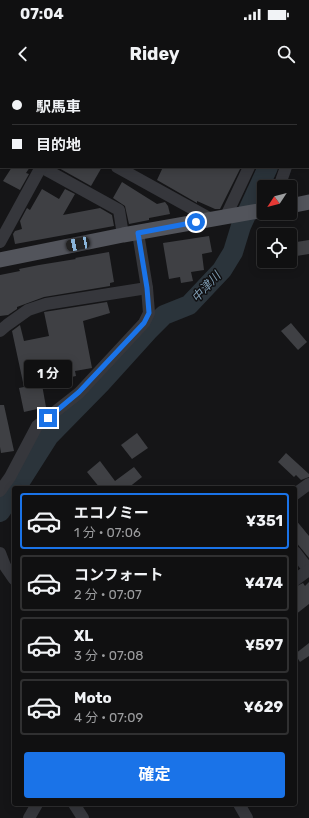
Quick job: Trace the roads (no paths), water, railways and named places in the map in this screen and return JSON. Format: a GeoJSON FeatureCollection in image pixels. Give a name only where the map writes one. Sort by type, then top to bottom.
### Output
{"type":"FeatureCollection","features":[{"type":"Feature","properties":{"kind":"main road"},"geometry":{"type":"LineString","coordinates":[[297,205],[309,202]]}},
{"type":"Feature","properties":{"kind":"main road"},"geometry":{"type":"LineString","coordinates":[[0,260],[123,235],[257,211]]}},
{"type":"Feature","properties":{"kind":"street"},"geometry":{"type":"LineString","coordinates":[[0,242],[40,168]]}},
{"type":"Feature","properties":{"kind":"street"},"geometry":{"type":"LineString","coordinates":[[43,168],[119,210],[123,235]]}},
{"type":"Feature","properties":{"kind":"street"},"geometry":{"type":"LineString","coordinates":[[121,168],[138,172],[211,219]]}},
{"type":"Feature","properties":{"kind":"street"},"geometry":{"type":"LineString","coordinates":[[231,216],[248,168]]}},
{"type":"Feature","properties":{"kind":"street"},"geometry":{"type":"LineString","coordinates":[[281,180],[286,168]]}},
{"type":"Feature","properties":{"kind":"street"},"geometry":{"type":"LineString","coordinates":[[0,491],[10,477],[37,426],[79,392],[144,323],[149,313],[147,288],[138,233]]}},
{"type":"Feature","properties":{"kind":"street"},"geometry":{"type":"LineString","coordinates":[[0,332],[28,310],[46,304],[147,288]]}},
{"type":"Feature","properties":{"kind":"street"},"geometry":{"type":"LineString","coordinates":[[297,493],[309,484]]}},
{"type":"Feature","properties":{"kind":"street"},"geometry":{"type":"LineString","coordinates":[[0,553],[5,566],[12,576]]}},
{"type":"Feature","properties":{"kind":"street"},"geometry":{"type":"LineString","coordinates":[[297,555],[309,570],[297,579]]}},
{"type":"Feature","properties":{"kind":"street"},"geometry":{"type":"LineString","coordinates":[[29,818],[36,806]]}},
{"type":"Feature","properties":{"kind":"street"},"geometry":{"type":"LineString","coordinates":[[75,806],[84,818]]}},
{"type":"Feature","properties":{"kind":"street"},"geometry":{"type":"LineString","coordinates":[[240,806],[248,818]]}},
{"type":"Feature","properties":{"kind":"waterway","name":"中津川"},"geometry":{"type":"LineString","coordinates":[[17,486],[49,436],[100,384],[148,331],[164,315],[189,305],[222,270],[233,252],[241,226],[268,168]]}},
{"type":"Feature","properties":{"kind":"waterway","name":"中津川"},"geometry":{"type":"LineString","coordinates":[[0,512],[12,494]]}}]}
